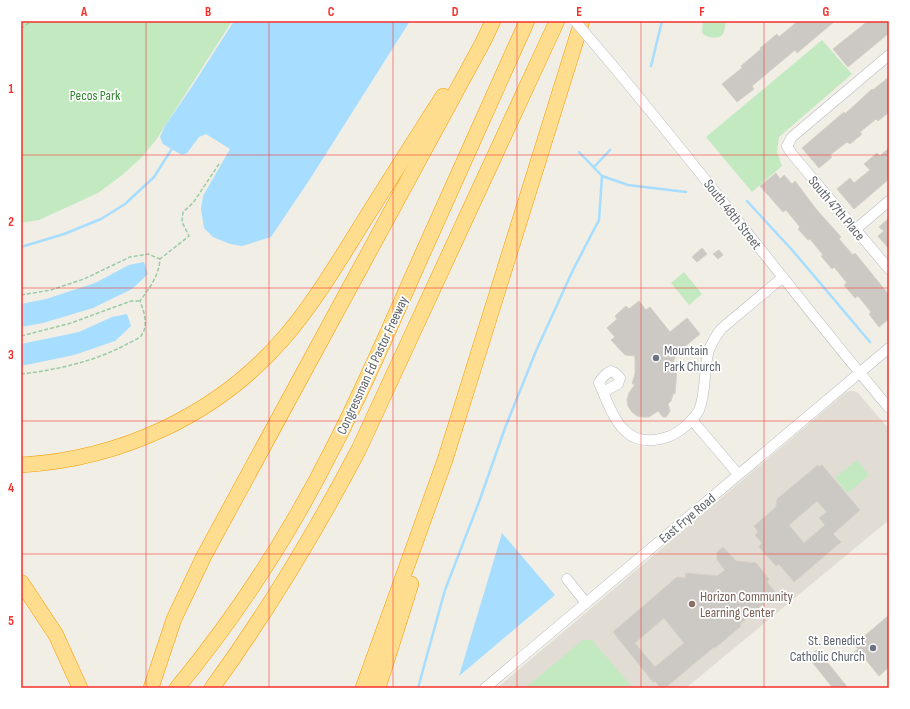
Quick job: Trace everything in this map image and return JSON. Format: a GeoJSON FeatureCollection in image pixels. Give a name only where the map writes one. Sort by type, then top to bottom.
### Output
{"type":"FeatureCollection","features":[{"type":"Feature","properties":{"kind":"highway"},"geometry":{"type":"LineString","coordinates":[[21,465],[51,463],[82,457],[114,449],[144,438],[175,424],[202,408],[228,390],[263,360],[288,333],[311,303],[491,21]]}},
{"type":"Feature","properties":{"kind":"highway"},"geometry":{"type":"LineString","coordinates":[[152,684],[174,619],[210,544],[483,42],[491,21]]}},
{"type":"Feature","properties":{"kind":"highway","name":"Congressman Ed Pastor Freeway"},"geometry":{"type":"LineString","coordinates":[[177,688],[217,636],[262,571],[303,504],[333,449],[374,364],[527,21]]}},
{"type":"Feature","properties":{"kind":"highway","name":"Congressman Ed Pastor Freeway"},"geometry":{"type":"LineString","coordinates":[[212,688],[248,638],[283,585],[330,505],[359,449],[558,21]]}},
{"type":"Feature","properties":{"kind":"highway"},"geometry":{"type":"LineString","coordinates":[[363,688],[445,460],[582,21]]}},
{"type":"Feature","properties":{"kind":"highway"},"geometry":{"type":"LineString","coordinates":[[378,688],[434,511],[445,460]]}},
{"type":"Feature","properties":{"kind":"highway"},"geometry":{"type":"LineString","coordinates":[[21,582],[56,635],[80,688]]}},
{"type":"Feature","properties":{"kind":"street","name":"South 48th Street"},"geometry":{"type":"LineString","coordinates":[[575,21],[674,140],[889,408]]}},
{"type":"Feature","properties":{"kind":"street","name":"South 47th Place"},"geometry":{"type":"LineString","coordinates":[[889,54],[792,137],[787,146],[792,154],[889,269]]}},
{"type":"Feature","properties":{"kind":"street"},"geometry":{"type":"LineString","coordinates":[[856,229],[889,201]]}},
{"type":"Feature","properties":{"kind":"street"},"geometry":{"type":"LineString","coordinates":[[603,392],[609,409],[618,424],[631,436],[647,441],[660,440],[675,434],[692,420],[698,411],[702,401],[709,351],[714,338],[721,329],[783,277]]}},
{"type":"Feature","properties":{"kind":"street","name":"East Frye Road"},"geometry":{"type":"LineString","coordinates":[[485,688],[889,348]]}},
{"type":"Feature","properties":{"kind":"street"},"geometry":{"type":"LineString","coordinates":[[692,420],[738,474]]}},
{"type":"Feature","properties":{"kind":"street"},"geometry":{"type":"LineString","coordinates":[[566,579],[586,603]]}},
{"type":"Feature","properties":{"kind":"path"},"geometry":{"type":"LineString","coordinates":[[21,29],[30,21]]}},
{"type":"Feature","properties":{"kind":"path"},"geometry":{"type":"LineString","coordinates":[[140,301],[154,282],[159,269],[160,259],[189,236],[182,222],[183,212],[193,203],[218,164]]}},
{"type":"Feature","properties":{"kind":"path"},"geometry":{"type":"LineString","coordinates":[[21,295],[51,290],[84,279],[130,257],[148,254],[160,259]]}},
{"type":"Feature","properties":{"kind":"path"},"geometry":{"type":"LineString","coordinates":[[21,336],[71,323],[131,301],[140,301]]}},
{"type":"Feature","properties":{"kind":"path"},"geometry":{"type":"LineString","coordinates":[[21,374],[62,367],[110,353],[140,337],[145,327],[146,317],[140,301]]}},
{"type":"Feature","properties":{"kind":"shaded area","name":"Horizon Community Learning Center"},"geometry":{"type":"Polygon","coordinates":[[[849,391],[858,393],[889,429],[889,520],[686,688],[497,688],[844,394],[849,391]]]}},
{"type":"Feature","properties":{"kind":"green space","name":"Pecos Park"},"geometry":{"type":"Polygon","coordinates":[[[21,21],[232,21],[156,140],[141,158],[121,176],[98,193],[39,220],[21,223],[21,21]]]}},
{"type":"Feature","properties":{"kind":"green space"},"geometry":{"type":"Polygon","coordinates":[[[703,21],[726,21],[722,35],[719,37],[709,37],[704,35],[702,31],[703,21]]]}},
{"type":"Feature","properties":{"kind":"green space"},"geometry":{"type":"Polygon","coordinates":[[[822,40],[852,74],[779,137],[777,152],[782,166],[752,192],[706,137],[822,40]]]}},
{"type":"Feature","properties":{"kind":"green space"},"geometry":{"type":"Polygon","coordinates":[[[684,272],[702,294],[689,305],[671,283],[684,272]]]}},
{"type":"Feature","properties":{"kind":"green space"},"geometry":{"type":"Polygon","coordinates":[[[857,460],[869,475],[848,493],[835,478],[857,460]]]}},
{"type":"Feature","properties":{"kind":"green space"},"geometry":{"type":"Polygon","coordinates":[[[583,640],[592,640],[633,688],[522,688],[531,683],[583,640]]]}},
{"type":"Feature","properties":{"kind":"water"},"geometry":{"type":"Polygon","coordinates":[[[234,21],[410,21],[310,179],[271,237],[242,246],[230,244],[213,237],[204,228],[201,209],[203,196],[230,149],[206,134],[199,137],[187,153],[182,155],[163,144],[160,137],[165,126],[234,21]]]}},
{"type":"Feature","properties":{"kind":"water"},"geometry":{"type":"Polygon","coordinates":[[[144,262],[148,274],[132,289],[93,308],[43,323],[21,327],[21,304],[46,299],[95,283],[129,265],[144,262]]]}},
{"type":"Feature","properties":{"kind":"water"},"geometry":{"type":"Polygon","coordinates":[[[127,314],[131,326],[115,341],[74,355],[21,366],[21,344],[79,332],[112,317],[127,314]]]}},
{"type":"Feature","properties":{"kind":"water"},"geometry":{"type":"Polygon","coordinates":[[[502,533],[555,595],[459,676],[502,533]]]}},
{"type":"Feature","properties":{"kind":"building"},"geometry":{"type":"Polygon","coordinates":[[[798,21],[835,21],[797,53],[795,50],[752,86],[754,89],[737,102],[722,84],[742,68],[741,66],[761,49],[760,48],[777,34],[779,37],[798,21]]]}},
{"type":"Feature","properties":{"kind":"building"},"geometry":{"type":"Polygon","coordinates":[[[868,21],[889,21],[889,33],[848,67],[833,49],[868,21]]]}},
{"type":"Feature","properties":{"kind":"building"},"geometry":{"type":"Polygon","coordinates":[[[889,77],[889,112],[878,121],[876,119],[860,132],[862,134],[850,144],[847,142],[830,155],[832,157],[819,168],[802,148],[844,112],[845,114],[872,89],[873,90],[889,77]]]}},
{"type":"Feature","properties":{"kind":"building"},"geometry":{"type":"Polygon","coordinates":[[[889,148],[889,179],[854,209],[837,189],[850,178],[854,183],[870,170],[864,164],[877,153],[880,156],[889,148]]]}},
{"type":"Feature","properties":{"kind":"building"},"geometry":{"type":"Polygon","coordinates":[[[776,173],[780,179],[784,175],[792,184],[795,181],[816,209],[841,237],[839,239],[853,255],[855,253],[889,295],[889,319],[879,327],[869,314],[871,312],[858,296],[855,298],[844,285],[847,283],[834,267],[832,269],[821,256],[823,255],[810,239],[808,240],[798,229],[800,227],[786,210],[783,212],[760,186],[776,173]]]}},
{"type":"Feature","properties":{"kind":"building"},"geometry":{"type":"Polygon","coordinates":[[[889,218],[889,249],[878,236],[884,231],[879,227],[889,218]]]}},
{"type":"Feature","properties":{"kind":"building"},"geometry":{"type":"Polygon","coordinates":[[[702,248],[707,254],[697,262],[692,257],[702,248]]]}},
{"type":"Feature","properties":{"kind":"building"},"geometry":{"type":"Polygon","coordinates":[[[719,250],[723,255],[718,259],[713,254],[719,250]]]}},
{"type":"Feature","properties":{"kind":"building","name":"Mountain Park Church"},"geometry":{"type":"Polygon","coordinates":[[[639,301],[646,310],[650,307],[670,332],[687,318],[700,334],[677,353],[670,369],[677,369],[675,394],[673,394],[671,401],[668,404],[670,411],[666,417],[663,417],[658,411],[649,417],[637,416],[628,406],[627,400],[629,393],[635,384],[632,384],[635,374],[635,356],[625,355],[611,340],[615,337],[607,328],[617,319],[615,316],[626,306],[629,309],[639,301]]]}},
{"type":"Feature","properties":{"kind":"building"},"geometry":{"type":"Polygon","coordinates":[[[818,465],[819,467],[822,465],[860,510],[833,534],[841,542],[794,582],[779,564],[776,566],[759,547],[762,543],[755,535],[758,532],[754,526],[776,507],[777,499],[818,465]],[[817,501],[789,525],[804,543],[825,525],[819,518],[827,512],[817,501]]]}},
{"type":"Feature","properties":{"kind":"building"},"geometry":{"type":"Polygon","coordinates":[[[723,547],[736,561],[756,563],[769,579],[767,582],[776,593],[715,648],[714,647],[665,688],[661,688],[655,681],[653,682],[613,632],[677,577],[685,578],[686,573],[717,576],[725,570],[717,560],[717,552],[723,547]],[[664,618],[635,643],[655,667],[684,643],[664,618]]]}},
{"type":"Feature","properties":{"kind":"building","name":"St. Benedict Catholic Church"},"geometry":{"type":"Polygon","coordinates":[[[889,615],[889,667],[879,676],[862,655],[858,659],[853,653],[858,649],[855,646],[862,640],[861,639],[889,615]]]}},
{"type":"Feature","properties":{"kind":"building"},"geometry":{"type":"Polygon","coordinates":[[[817,650],[848,688],[833,688],[808,657],[817,650]]]}},
{"type":"Feature","properties":{"kind":"waterway"},"geometry":{"type":"LineString","coordinates":[[651,66],[662,21]]}},
{"type":"Feature","properties":{"kind":"waterway"},"geometry":{"type":"LineString","coordinates":[[21,247],[64,234],[101,219],[125,204],[154,177],[173,147]]}},
{"type":"Feature","properties":{"kind":"waterway"},"geometry":{"type":"LineString","coordinates":[[594,167],[610,150]]}},
{"type":"Feature","properties":{"kind":"waterway"},"geometry":{"type":"LineString","coordinates":[[418,688],[445,590],[479,502],[505,428],[536,351],[573,270],[599,220],[602,176],[579,152]]}},
{"type":"Feature","properties":{"kind":"waterway"},"geometry":{"type":"LineString","coordinates":[[602,176],[628,185],[686,192]]}},
{"type":"Feature","properties":{"kind":"waterway"},"geometry":{"type":"LineString","coordinates":[[747,201],[793,251],[870,342]]}},
{"type":"Feature","properties":{"kind":"place","name":"Mountain Park Church"},"geometry":{"type":"Point","coordinates":[656,358]}},
{"type":"Feature","properties":{"kind":"place","name":"Horizon Community Learning Center"},"geometry":{"type":"Point","coordinates":[692,604]}},
{"type":"Feature","properties":{"kind":"place","name":"St. Benedict Catholic Church"},"geometry":{"type":"Point","coordinates":[873,648]}}]}
